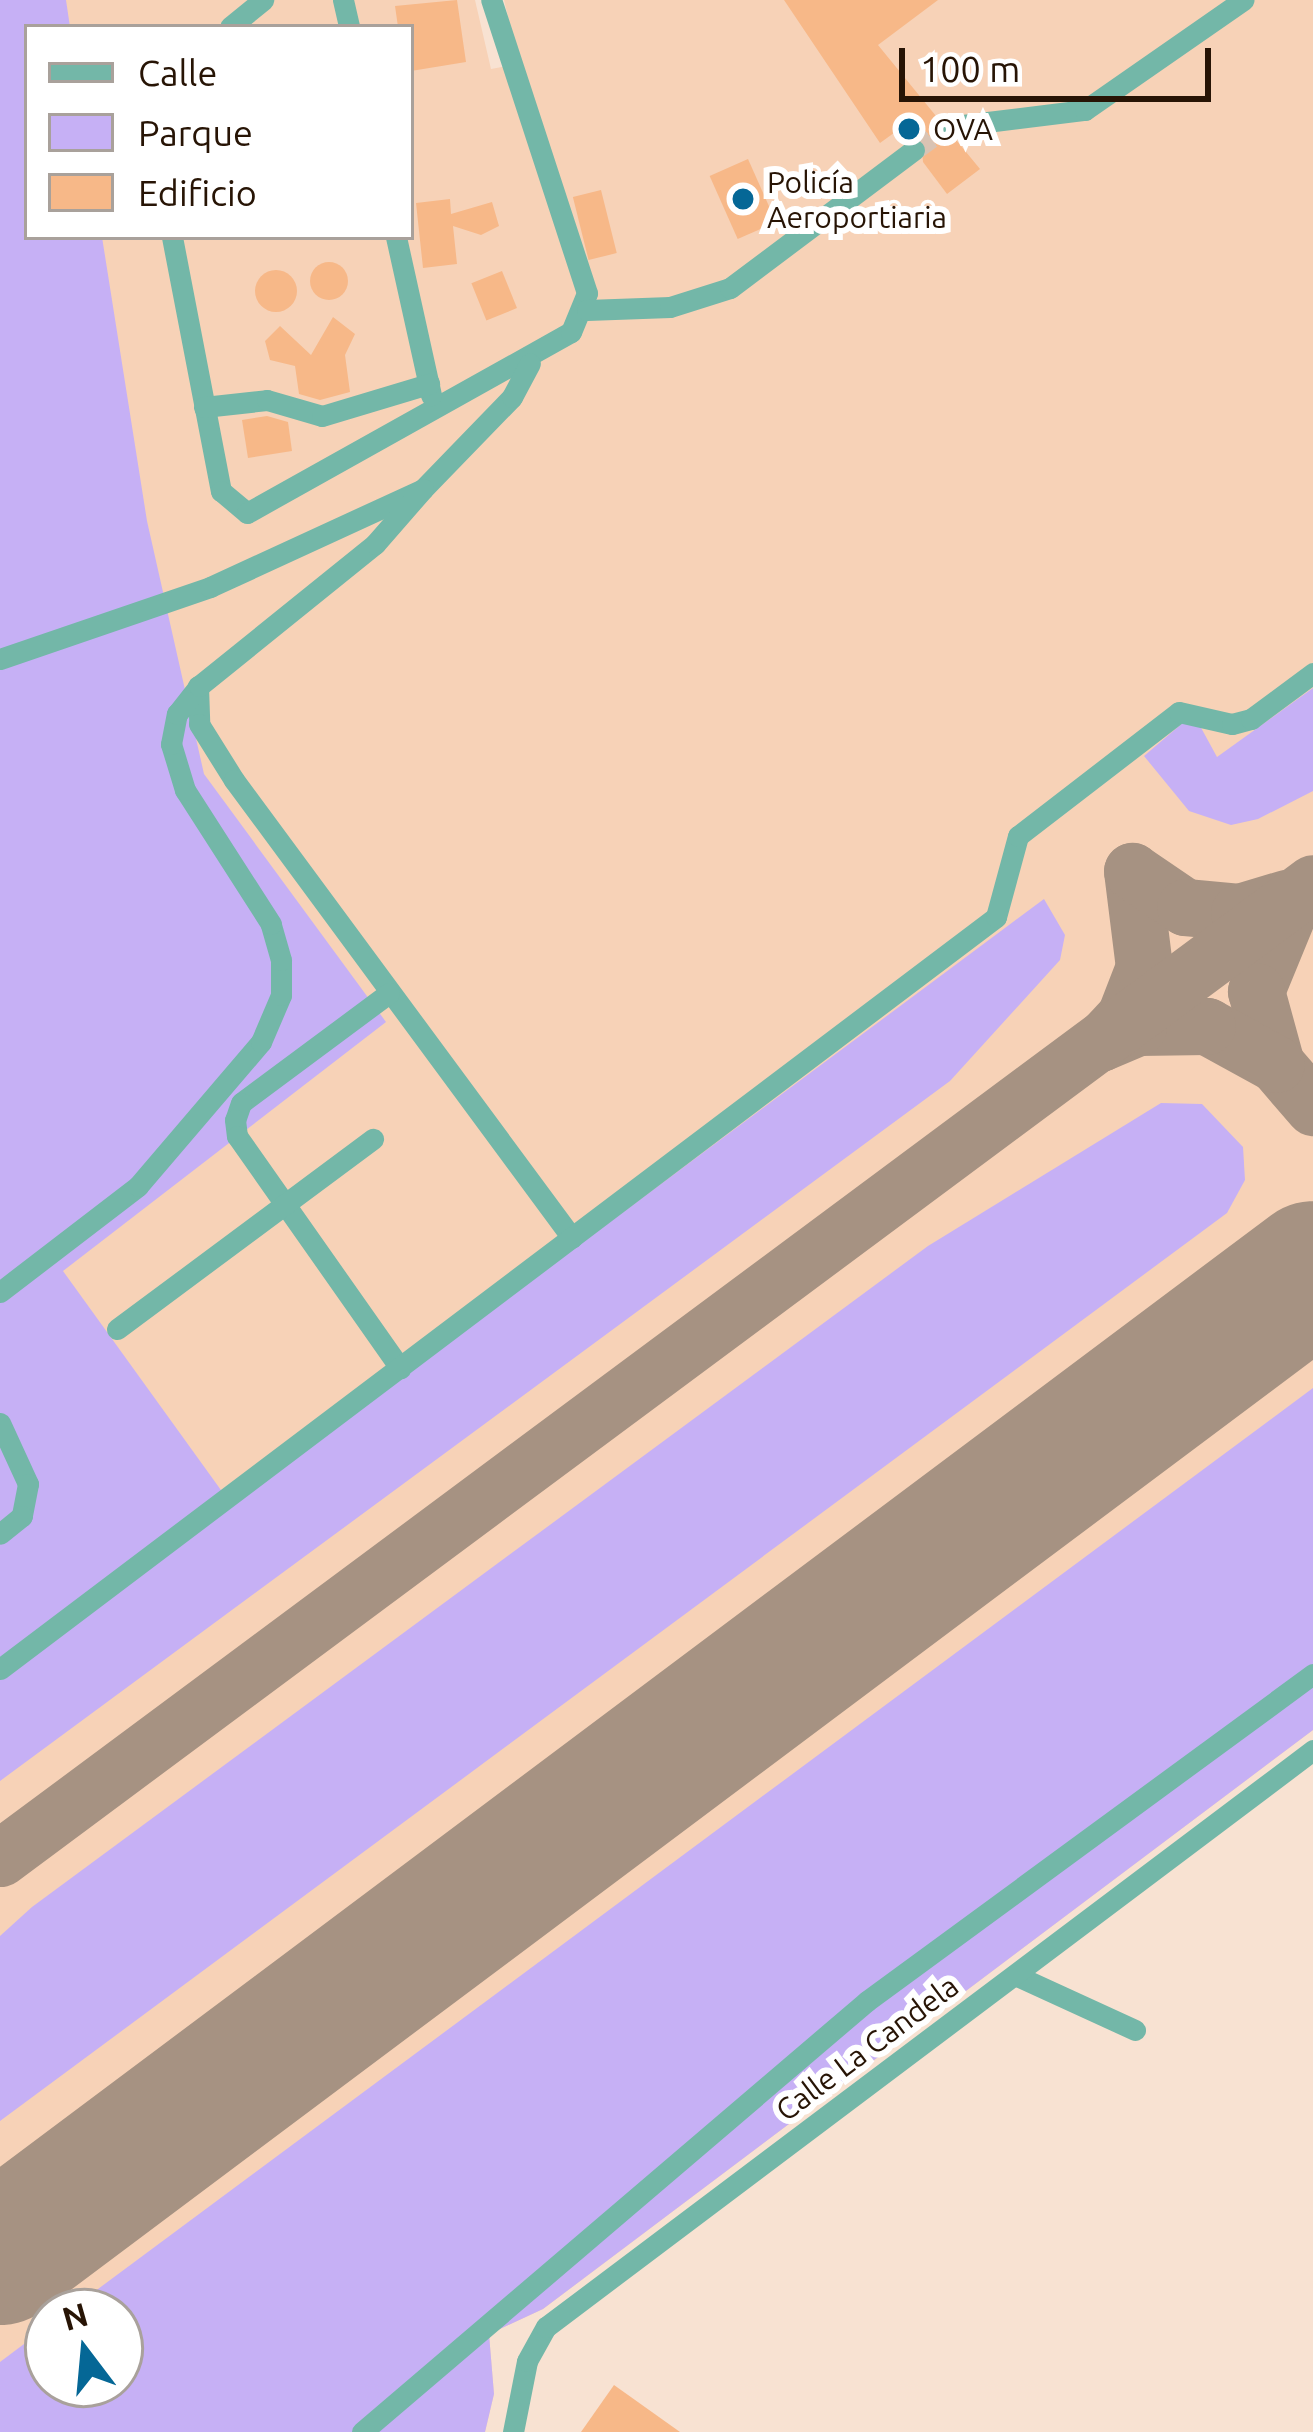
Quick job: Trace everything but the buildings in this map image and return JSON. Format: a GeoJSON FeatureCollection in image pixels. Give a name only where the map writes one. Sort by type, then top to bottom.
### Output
{"type":"FeatureCollection","features":[{"type":"Feature","properties":{"kind":"street"},"geometry":{"type":"LineString","coordinates":[[234,24],[262,0]]}},
{"type":"Feature","properties":{"kind":"street"},"geometry":{"type":"LineString","coordinates":[[491,0],[507,68],[587,310]]}},
{"type":"Feature","properties":{"kind":"street"},"geometry":{"type":"LineString","coordinates":[[946,128],[1085,110],[1243,0]]}},
{"type":"Feature","properties":{"kind":"street"},"geometry":{"type":"LineString","coordinates":[[173,240],[221,491],[247,513],[532,359],[587,310],[670,307],[730,288],[914,150]]}},
{"type":"Feature","properties":{"kind":"street"},"geometry":{"type":"LineString","coordinates":[[397,240],[435,415]]}},
{"type":"Feature","properties":{"kind":"street"},"geometry":{"type":"LineString","coordinates":[[0,1292],[138,1186],[261,1042],[281,995],[271,924],[185,790],[171,744],[177,715],[199,686],[375,544],[512,397],[532,359]]}},
{"type":"Feature","properties":{"kind":"street"},"geometry":{"type":"LineString","coordinates":[[204,406],[267,400],[322,416],[429,384]]}},
{"type":"Feature","properties":{"kind":"street"},"geometry":{"type":"LineString","coordinates":[[0,659],[210,587],[423,489]]}},
{"type":"Feature","properties":{"kind":"street"},"geometry":{"type":"LineString","coordinates":[[0,1669],[996,917],[1018,836],[1179,712],[1251,719],[1313,673]]}},
{"type":"Feature","properties":{"kind":"street"},"geometry":{"type":"LineString","coordinates":[[199,686],[208,741],[572,1238]]}},
{"type":"Feature","properties":{"kind":"street"},"geometry":{"type":"LineString","coordinates":[[389,993],[241,1103],[237,1136],[400,1368]]}},
{"type":"Feature","properties":{"kind":"street"},"geometry":{"type":"LineString","coordinates":[[117,1329],[373,1139]]}},
{"type":"Feature","properties":{"kind":"street"},"geometry":{"type":"LineString","coordinates":[[0,1423],[28,1484],[22,1516],[0,1534]]}},
{"type":"Feature","properties":{"kind":"street"},"geometry":{"type":"LineString","coordinates":[[362,2432],[867,2001],[1313,1674]]}},
{"type":"Feature","properties":{"kind":"street","name":"Calle La Candela"},"geometry":{"type":"LineString","coordinates":[[513,2432],[526,2361],[546,2327],[1313,1750]]}},
{"type":"Feature","properties":{"kind":"street"},"geometry":{"type":"LineString","coordinates":[[1015,1975],[1135,2030]]}},
{"type":"Feature","properties":{"kind":"shaded area"},"geometry":{"type":"Polygon","coordinates":[[[0,0],[475,0],[491,69],[519,64],[504,0],[1313,0],[1313,1730],[543,2309],[489,2334],[494,2394],[485,2432],[0,2432],[0,0]]]}},
{"type":"Feature","properties":{"kind":"green space"},"geometry":{"type":"Polygon","coordinates":[[[0,0],[66,0],[70,24],[24,24],[24,240],[102,240],[147,521],[204,774],[386,1022],[63,1271],[231,1504],[1044,899],[1065,935],[1060,960],[950,1081],[0,1781],[0,0]]]}},
{"type":"Feature","properties":{"kind":"green space"},"geometry":{"type":"Polygon","coordinates":[[[1313,688],[1313,791],[1258,819],[1231,825],[1189,811],[1144,756],[1185,721],[1199,724],[1217,757],[1313,688]]]}},
{"type":"Feature","properties":{"kind":"green space"},"geometry":{"type":"Polygon","coordinates":[[[1161,1103],[1202,1104],[1243,1147],[1245,1180],[1227,1213],[0,2121],[0,1936],[32,1907],[928,1246],[1161,1103]]]}},
{"type":"Feature","properties":{"kind":"green space"},"geometry":{"type":"Polygon","coordinates":[[[1313,1388],[1313,1730],[543,2309],[489,2334],[494,2394],[485,2432],[0,2432],[0,2362],[24,2344],[24,2408],[144,2408],[144,2288],[99,2288],[1313,1388]]]}},
{"type":"Feature","properties":{"kind":"taxiway"},"geometry":{"type":"LineString","coordinates":[[1276,1064],[1207,1026],[1138,1027],[1100,1043],[1125,1016],[1144,967],[1132,871],[1185,907],[1239,912],[1286,898]]}},
{"type":"Feature","properties":{"kind":"taxiway"},"geometry":{"type":"LineString","coordinates":[[0,1858],[1313,883]]}},
{"type":"Feature","properties":{"kind":"taxiway"},"geometry":{"type":"LineString","coordinates":[[1290,908],[1256,991],[1276,1064],[1313,1107]]}},
{"type":"Feature","properties":{"kind":"taxiway"},"geometry":{"type":"LineString","coordinates":[[1287,1290],[1313,1231]]}},
{"type":"Feature","properties":{"kind":"runway"},"geometry":{"type":"LineString","coordinates":[[0,2254],[1313,1271]]}},
{"type":"Feature","properties":{"kind":"tunnel"},"geometry":{"type":"LineString","coordinates":[[914,150],[946,127]]}},
{"type":"Feature","properties":{"kind":"place","name":"OVA"},"geometry":{"type":"Point","coordinates":[909,129]}},
{"type":"Feature","properties":{"kind":"place","name":"Policía Aeroportiaria"},"geometry":{"type":"Point","coordinates":[743,199]}}]}
